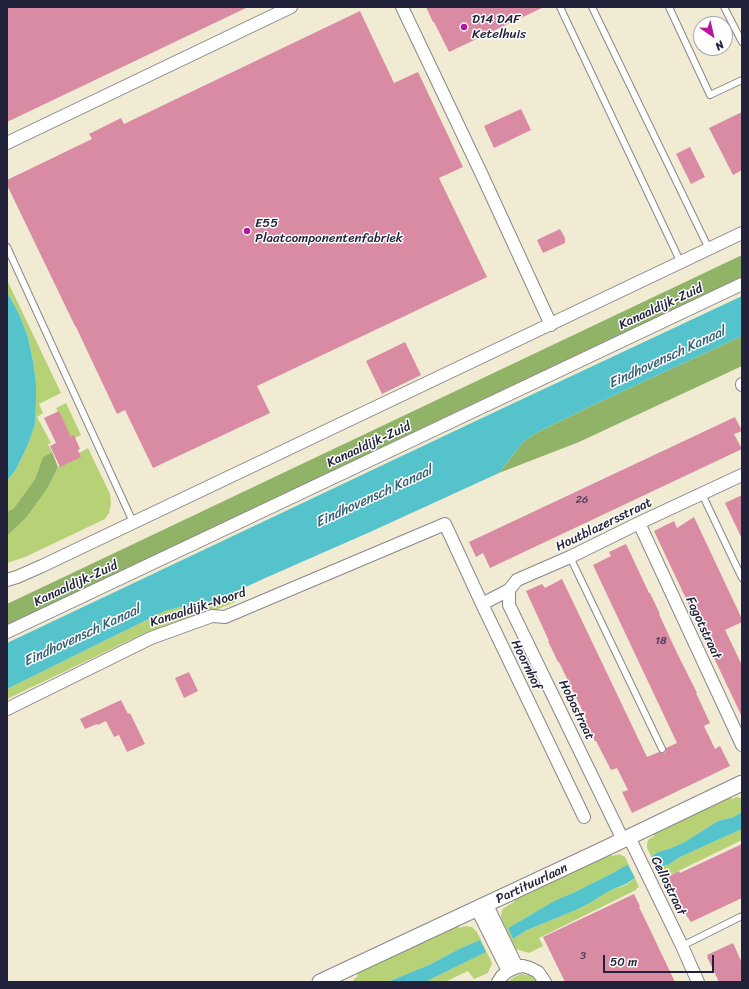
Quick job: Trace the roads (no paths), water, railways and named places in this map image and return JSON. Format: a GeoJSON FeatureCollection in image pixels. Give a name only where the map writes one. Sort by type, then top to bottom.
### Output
{"type":"FeatureCollection","features":[{"type":"Feature","properties":{"kind":"street"},"geometry":{"type":"LineString","coordinates":[[7,142],[291,7]]}},
{"type":"Feature","properties":{"kind":"street"},"geometry":{"type":"LineString","coordinates":[[402,7],[551,325]]}},
{"type":"Feature","properties":{"kind":"street"},"geometry":{"type":"LineString","coordinates":[[7,580],[42,566],[742,234]]}},
{"type":"Feature","properties":{"kind":"street","name":"Kanaaldijk-Zuid"},"geometry":{"type":"LineString","coordinates":[[7,632],[742,284]]}},
{"type":"Feature","properties":{"kind":"street","name":"Houtblazersstraat"},"geometry":{"type":"LineString","coordinates":[[482,604],[509,590],[517,580],[570,557],[742,475]]}},
{"type":"Feature","properties":{"kind":"street","name":"Fagotstraat"},"geometry":{"type":"LineString","coordinates":[[639,523],[742,745]]}},
{"type":"Feature","properties":{"kind":"street","name":"Hoornhof"},"geometry":{"type":"LineString","coordinates":[[445,524],[584,817]]}},
{"type":"Feature","properties":{"kind":"street","name":"Kanaaldijk-Noord"},"geometry":{"type":"LineString","coordinates":[[7,708],[151,638],[212,616],[225,617],[445,524]]}},
{"type":"Feature","properties":{"kind":"street","name":"Hobostraat"},"geometry":{"type":"LineString","coordinates":[[509,590],[509,605],[626,839]]}},
{"type":"Feature","properties":{"kind":"street","name":"Partituurlaan"},"geometry":{"type":"LineString","coordinates":[[329,980],[742,783]]}},
{"type":"Feature","properties":{"kind":"street","name":"Cellostraat"},"geometry":{"type":"LineString","coordinates":[[626,839],[682,946],[698,982]]}},
{"type":"Feature","properties":{"kind":"street"},"geometry":{"type":"LineString","coordinates":[[482,907],[512,969]]}},
{"type":"Feature","properties":{"kind":"street"},"geometry":{"type":"LineString","coordinates":[[498,982],[502,976],[512,969],[523,966],[538,972],[545,982]]}},
{"type":"Feature","properties":{"kind":"lane"},"geometry":{"type":"LineString","coordinates":[[560,7],[681,263]]}},
{"type":"Feature","properties":{"kind":"lane"},"geometry":{"type":"LineString","coordinates":[[592,7],[710,249]]}},
{"type":"Feature","properties":{"kind":"lane"},"geometry":{"type":"LineString","coordinates":[[669,7],[710,95],[742,80]]}},
{"type":"Feature","properties":{"kind":"lane"},"geometry":{"type":"LineString","coordinates":[[724,7],[742,42]]}},
{"type":"Feature","properties":{"kind":"lane"},"geometry":{"type":"LineString","coordinates":[[7,247],[133,522]]}},
{"type":"Feature","properties":{"kind":"lane"},"geometry":{"type":"LineString","coordinates":[[702,494],[742,578]]}},
{"type":"Feature","properties":{"kind":"lane"},"geometry":{"type":"LineString","coordinates":[[570,557],[662,749]]}},
{"type":"Feature","properties":{"kind":"lane"},"geometry":{"type":"LineString","coordinates":[[682,946],[740,917]]}},
{"type":"Feature","properties":{"kind":"water"},"geometry":{"type":"Polygon","coordinates":[[[7,292],[19,314],[28,337],[36,383],[36,402],[35,424],[29,442],[16,469],[7,481],[7,292]]]}},
{"type":"Feature","properties":{"kind":"water","name":"Eindhovensch Kanaal"},"geometry":{"type":"Polygon","coordinates":[[[742,296],[742,336],[536,433],[523,442],[499,473],[203,607],[181,607],[165,611],[7,689],[7,643],[742,296]]]}},
{"type":"Feature","properties":{"kind":"water"},"geometry":{"type":"Polygon","coordinates":[[[742,812],[742,829],[680,857],[668,865],[657,867],[652,856],[658,852],[683,843],[718,821],[734,817],[742,812]]]}},
{"type":"Feature","properties":{"kind":"water"},"geometry":{"type":"Polygon","coordinates":[[[628,865],[635,878],[626,884],[609,891],[576,910],[527,930],[513,939],[508,928],[556,900],[628,865]]]}},
{"type":"Feature","properties":{"kind":"water"},"geometry":{"type":"Polygon","coordinates":[[[480,940],[486,952],[425,982],[388,982],[431,964],[480,940]]]}},
{"type":"Feature","properties":{"kind":"place","name":"D14 DAF Ketelhuis"},"geometry":{"type":"Point","coordinates":[464,27]}},
{"type":"Feature","properties":{"kind":"place","name":"E55 Plaatcomponentenfabriek"},"geometry":{"type":"Point","coordinates":[247,231]}}]}
